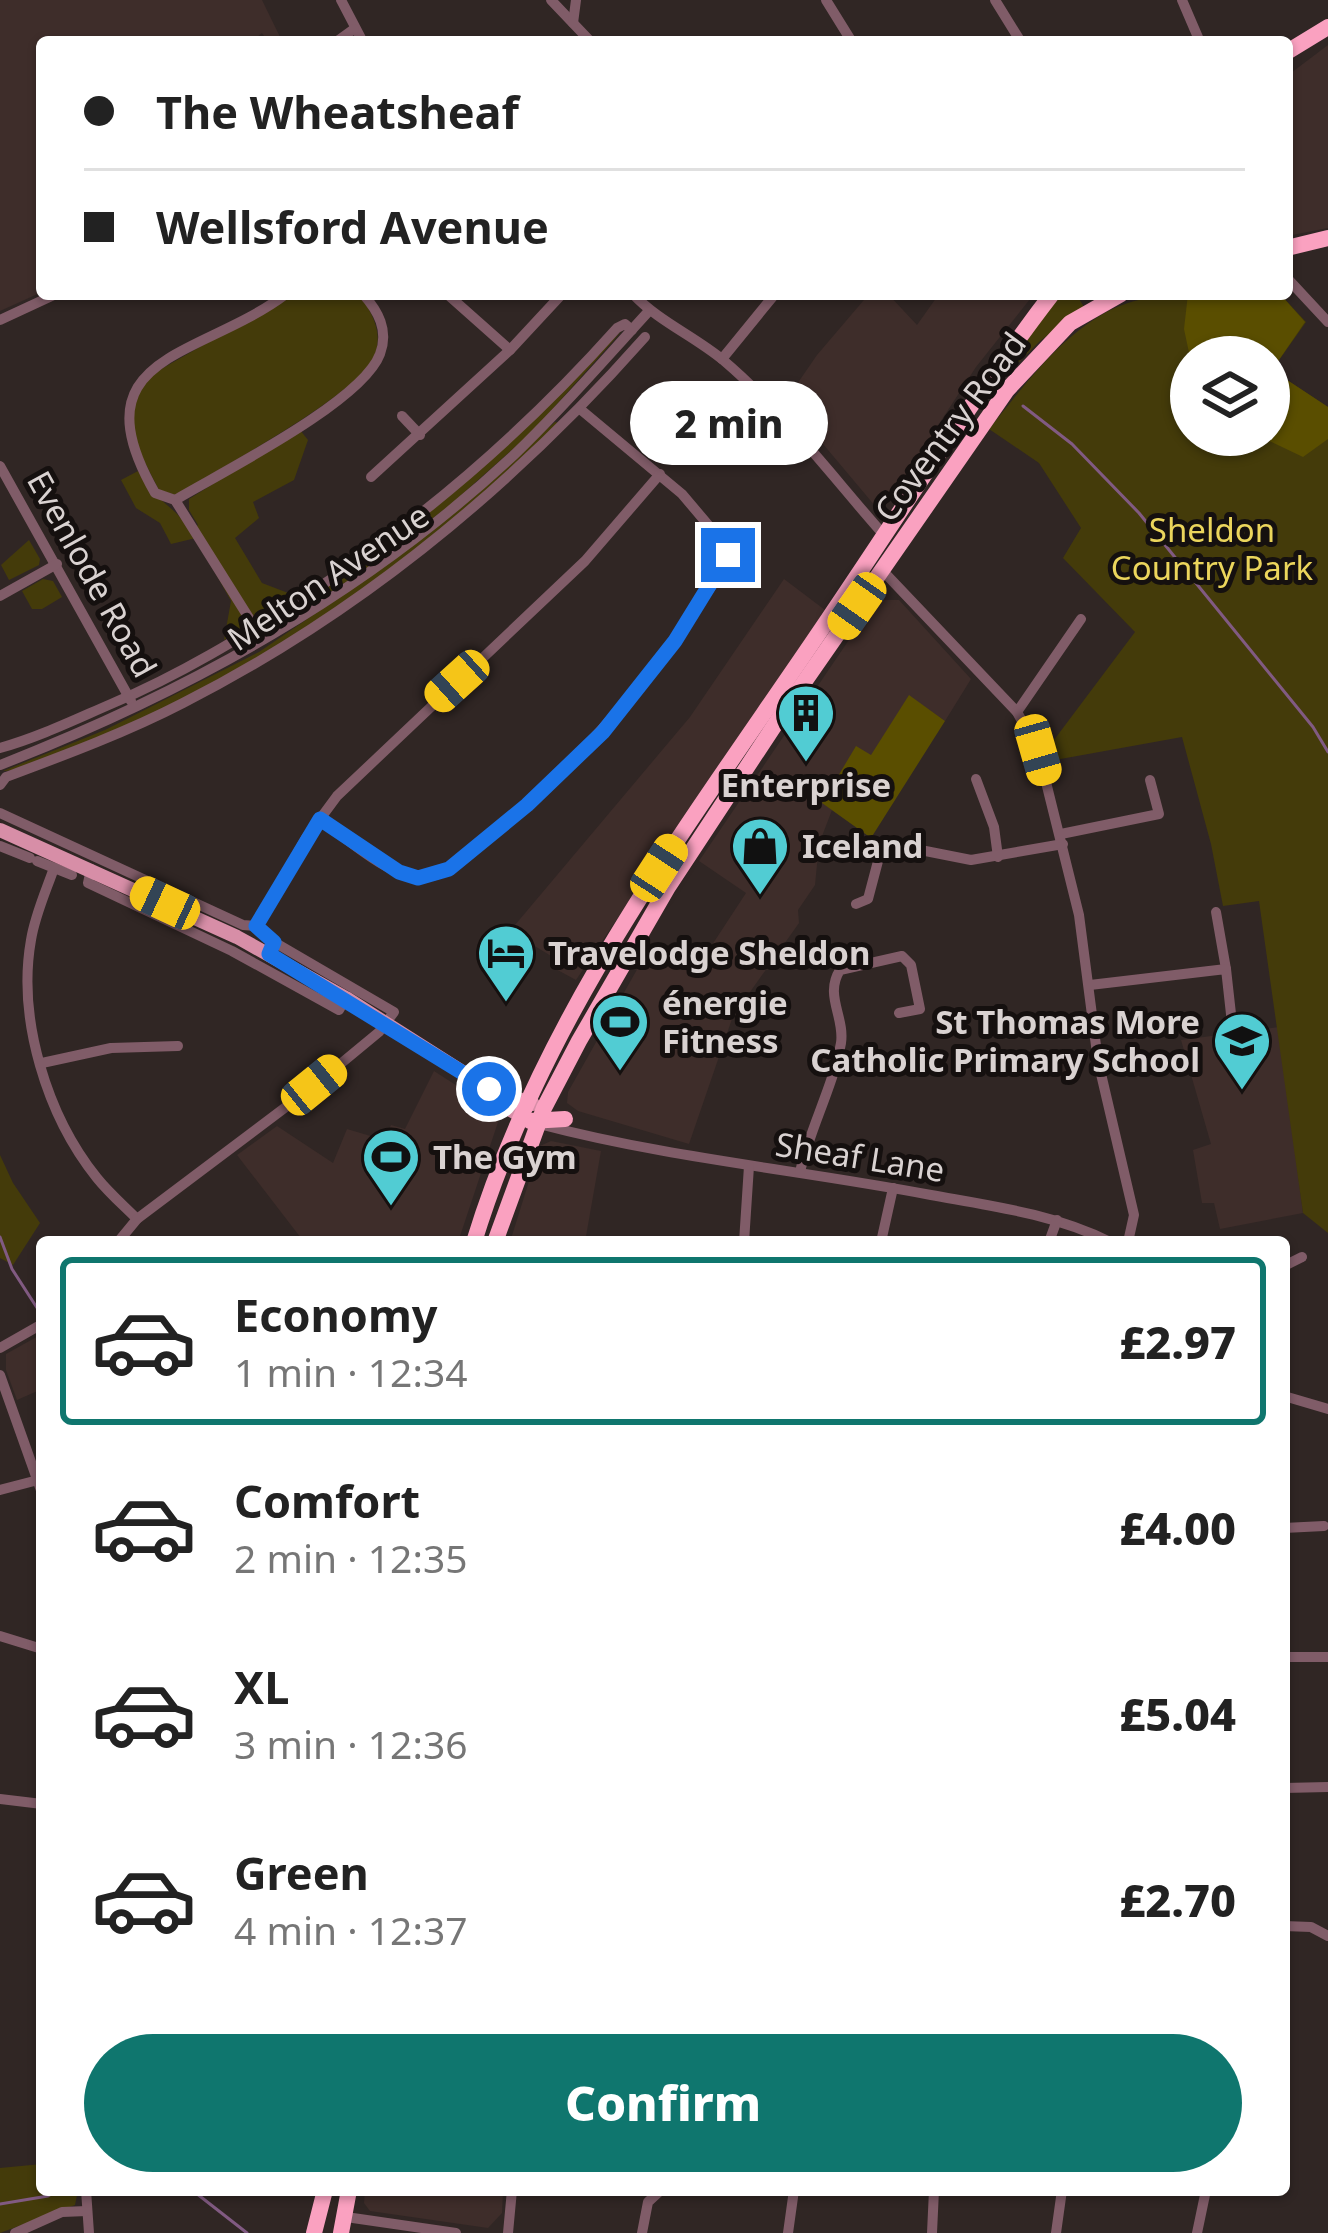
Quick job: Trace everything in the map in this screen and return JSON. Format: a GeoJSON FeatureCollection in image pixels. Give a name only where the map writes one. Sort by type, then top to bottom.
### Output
{"type":"FeatureCollection","features":[{"type":"Feature","properties":{"kind":"highway"},"geometry":{"type":"LineString","coordinates":[[1293,48],[1328,27]]}},
{"type":"Feature","properties":{"kind":"highway"},"geometry":{"type":"LineString","coordinates":[[1293,247],[1328,238]]}},
{"type":"Feature","properties":{"kind":"highway","name":"Coventry Road"},"geometry":{"type":"LineString","coordinates":[[478,1236],[530,1112],[641,894],[883,534],[1048,300]]}},
{"type":"Feature","properties":{"kind":"highway","name":"Coventry Road"},"geometry":{"type":"LineString","coordinates":[[494,1236],[506,1209],[530,1112],[601,988],[621,965],[782,713],[1007,389],[1070,323],[1109,300]]}},
{"type":"Feature","properties":{"kind":"highway"},"geometry":{"type":"LineString","coordinates":[[883,534],[896,533],[982,411],[1007,389]]}},
{"type":"Feature","properties":{"kind":"highway"},"geometry":{"type":"LineString","coordinates":[[530,1112],[564,1125]]}},
{"type":"Feature","properties":{"kind":"highway"},"geometry":{"type":"LineString","coordinates":[[318,2233],[324,2196]]}},
{"type":"Feature","properties":{"kind":"highway"},"geometry":{"type":"LineString","coordinates":[[318,2233],[344,2225]]}},
{"type":"Feature","properties":{"kind":"main road"},"geometry":{"type":"LineString","coordinates":[[0,830],[90,876],[244,928],[346,998],[530,1112]]}},
{"type":"Feature","properties":{"kind":"street"},"geometry":{"type":"LineString","coordinates":[[341,0],[359,36]]}},
{"type":"Feature","properties":{"kind":"street"},"geometry":{"type":"LineString","coordinates":[[551,0],[585,36]]}},
{"type":"Feature","properties":{"kind":"street"},"geometry":{"type":"LineString","coordinates":[[573,23],[576,0]]}},
{"type":"Feature","properties":{"kind":"street"},"geometry":{"type":"LineString","coordinates":[[826,0],[848,36]]}},
{"type":"Feature","properties":{"kind":"street"},"geometry":{"type":"LineString","coordinates":[[995,0],[1017,36]]}},
{"type":"Feature","properties":{"kind":"street"},"geometry":{"type":"LineString","coordinates":[[1183,0],[1198,36]]}},
{"type":"Feature","properties":{"kind":"street"},"geometry":{"type":"LineString","coordinates":[[344,36],[354,29]]}},
{"type":"Feature","properties":{"kind":"street"},"geometry":{"type":"LineString","coordinates":[[1293,285],[1328,322]]}},
{"type":"Feature","properties":{"kind":"street"},"geometry":{"type":"LineString","coordinates":[[0,320],[43,300]]}},
{"type":"Feature","properties":{"kind":"street"},"geometry":{"type":"LineString","coordinates":[[263,642],[175,500],[155,494],[128,436],[128,406],[134,391],[158,365],[277,300]]}},
{"type":"Feature","properties":{"kind":"street"},"geometry":{"type":"LineString","coordinates":[[175,500],[310,419],[371,370],[380,355],[383,334],[381,320],[367,300]]}},
{"type":"Feature","properties":{"kind":"street"},"geometry":{"type":"LineString","coordinates":[[454,300],[510,350]]}},
{"type":"Feature","properties":{"kind":"street"},"geometry":{"type":"LineString","coordinates":[[368,460],[375,474],[510,350],[556,300]]}},
{"type":"Feature","properties":{"kind":"street"},"geometry":{"type":"LineString","coordinates":[[638,300],[648,312],[670,321],[722,359],[785,421],[883,534]]}},
{"type":"Feature","properties":{"kind":"street"},"geometry":{"type":"LineString","coordinates":[[722,359],[770,300]]}},
{"type":"Feature","properties":{"kind":"street","name":"Melton Avenue"},"geometry":{"type":"LineString","coordinates":[[0,748],[133,703],[263,642],[393,555],[561,418],[580,409],[589,389],[648,312]]}},
{"type":"Feature","properties":{"kind":"street","name":"Melton Avenue"},"geometry":{"type":"LineString","coordinates":[[0,776],[256,630],[409,526],[534,418],[617,328],[625,324],[632,329]]}},
{"type":"Feature","properties":{"kind":"street","name":"Melton Avenue"},"geometry":{"type":"LineString","coordinates":[[0,776],[182,704],[343,607],[469,513],[643,340]]}},
{"type":"Feature","properties":{"kind":"street"},"geometry":{"type":"LineString","coordinates":[[320,819],[399,872],[433,876],[465,857],[527,805],[603,732],[675,641],[728,555],[722,540],[660,474],[580,409]]}},
{"type":"Feature","properties":{"kind":"street"},"geometry":{"type":"LineString","coordinates":[[402,416],[420,435]]}},
{"type":"Feature","properties":{"kind":"street","name":"Evenlode Road"},"geometry":{"type":"LineString","coordinates":[[0,466],[133,703]]}},
{"type":"Feature","properties":{"kind":"street"},"geometry":{"type":"LineString","coordinates":[[244,928],[320,819],[387,745],[585,561],[660,474]]}},
{"type":"Feature","properties":{"kind":"street"},"geometry":{"type":"LineString","coordinates":[[0,596],[57,564]]}},
{"type":"Feature","properties":{"kind":"street"},"geometry":{"type":"LineString","coordinates":[[882,570],[1017,712],[1038,750],[1062,839],[1090,985],[1098,1061],[1134,1215],[1129,1236]]}},
{"type":"Feature","properties":{"kind":"street"},"geometry":{"type":"LineString","coordinates":[[1017,712],[1081,619]]}},
{"type":"Feature","properties":{"kind":"street"},"geometry":{"type":"LineString","coordinates":[[976,779],[994,827],[998,857]]}},
{"type":"Feature","properties":{"kind":"street"},"geometry":{"type":"LineString","coordinates":[[856,904],[868,899],[882,846],[971,860],[998,857],[1160,814],[1150,780]]}},
{"type":"Feature","properties":{"kind":"street"},"geometry":{"type":"LineString","coordinates":[[0,813],[244,928],[272,948],[394,1012],[314,1085],[137,1219],[123,1236]]}},
{"type":"Feature","properties":{"kind":"street"},"geometry":{"type":"LineString","coordinates":[[0,846],[72,875]]}},
{"type":"Feature","properties":{"kind":"street"},"geometry":{"type":"LineString","coordinates":[[54,868],[32,936],[27,982],[33,1036],[55,1107],[74,1145],[98,1180],[137,1219]]}},
{"type":"Feature","properties":{"kind":"street"},"geometry":{"type":"LineString","coordinates":[[90,876],[339,1010],[346,998]]}},
{"type":"Feature","properties":{"kind":"street"},"geometry":{"type":"LineString","coordinates":[[1216,912],[1233,1032]]}},
{"type":"Feature","properties":{"kind":"street"},"geometry":{"type":"LineString","coordinates":[[800,1172],[842,1039],[832,987],[840,970],[902,956],[911,964],[920,1009],[899,1013]]}},
{"type":"Feature","properties":{"kind":"street"},"geometry":{"type":"LineString","coordinates":[[1090,985],[1226,969]]}},
{"type":"Feature","properties":{"kind":"street"},"geometry":{"type":"LineString","coordinates":[[42,1064],[112,1048],[178,1046]]}},
{"type":"Feature","properties":{"kind":"street","name":"Sheaf Lane"},"geometry":{"type":"LineString","coordinates":[[564,1125],[674,1154],[893,1188],[1057,1220],[1096,1236]]}},
{"type":"Feature","properties":{"kind":"street"},"geometry":{"type":"LineString","coordinates":[[744,1236],[749,1166]]}},
{"type":"Feature","properties":{"kind":"street"},"geometry":{"type":"LineString","coordinates":[[882,1236],[893,1188]]}},
{"type":"Feature","properties":{"kind":"street"},"geometry":{"type":"LineString","coordinates":[[1051,1236],[1057,1220]]}},
{"type":"Feature","properties":{"kind":"street"},"geometry":{"type":"LineString","coordinates":[[0,1348],[36,1327]]}},
{"type":"Feature","properties":{"kind":"street"},"geometry":{"type":"LineString","coordinates":[[0,1375],[36,1475]]}},
{"type":"Feature","properties":{"kind":"street"},"geometry":{"type":"LineString","coordinates":[[1290,1398],[1328,1409]]}},
{"type":"Feature","properties":{"kind":"street"},"geometry":{"type":"LineString","coordinates":[[0,1490],[36,1486]]}},
{"type":"Feature","properties":{"kind":"street"},"geometry":{"type":"LineString","coordinates":[[1290,1528],[1324,1526]]}},
{"type":"Feature","properties":{"kind":"street"},"geometry":{"type":"LineString","coordinates":[[0,1636],[36,1647]]}},
{"type":"Feature","properties":{"kind":"street"},"geometry":{"type":"LineString","coordinates":[[1290,1658],[1328,1657]]}},
{"type":"Feature","properties":{"kind":"street"},"geometry":{"type":"LineString","coordinates":[[1290,1788],[1328,1787]]}},
{"type":"Feature","properties":{"kind":"street"},"geometry":{"type":"LineString","coordinates":[[0,1798],[36,1803]]}},
{"type":"Feature","properties":{"kind":"street"},"geometry":{"type":"LineString","coordinates":[[1290,1926],[1310,1927],[1328,1936]]}},
{"type":"Feature","properties":{"kind":"street"},"geometry":{"type":"LineString","coordinates":[[86,2196],[89,2233]]}},
{"type":"Feature","properties":{"kind":"street"},"geometry":{"type":"LineString","coordinates":[[508,2233],[511,2196]]}},
{"type":"Feature","properties":{"kind":"street"},"geometry":{"type":"LineString","coordinates":[[643,2196],[648,2202]]}},
{"type":"Feature","properties":{"kind":"street"},"geometry":{"type":"LineString","coordinates":[[642,2233],[648,2202],[654,2196]]}},
{"type":"Feature","properties":{"kind":"street"},"geometry":{"type":"LineString","coordinates":[[788,2233],[793,2196]]}},
{"type":"Feature","properties":{"kind":"street"},"geometry":{"type":"LineString","coordinates":[[932,2233],[934,2196]]}},
{"type":"Feature","properties":{"kind":"street"},"geometry":{"type":"LineString","coordinates":[[1056,2233],[1061,2196]]}},
{"type":"Feature","properties":{"kind":"street"},"geometry":{"type":"LineString","coordinates":[[1197,2233],[1205,2196]]}},
{"type":"Feature","properties":{"kind":"street"},"geometry":{"type":"LineString","coordinates":[[15,2233],[62,2212],[87,2211]]}},
{"type":"Feature","properties":{"kind":"street"},"geometry":{"type":"LineString","coordinates":[[344,2225],[448,2232]]}},
{"type":"Feature","properties":{"kind":"shaded area"},"geometry":{"type":"Polygon","coordinates":[[[0,0],[262,0],[280,36],[36,36],[36,295],[0,311],[0,0]]]}},
{"type":"Feature","properties":{"kind":"shaded area"},"geometry":{"type":"Polygon","coordinates":[[[1328,45],[1328,228],[1293,235],[1293,71],[1328,45]]]}},
{"type":"Feature","properties":{"kind":"shaded area"},"geometry":{"type":"Polygon","coordinates":[[[864,300],[894,300],[917,325],[935,300],[1029,300],[976,367],[881,513],[786,400],[864,300]]]}},
{"type":"Feature","properties":{"kind":"shaded area"},"geometry":{"type":"Polygon","coordinates":[[[1187,300],[1285,300],[1305,322],[1290,344],[1290,336],[1185,336],[1187,300]]]}},
{"type":"Feature","properties":{"kind":"shaded area"},"geometry":{"type":"Polygon","coordinates":[[[1290,382],[1328,407],[1328,439],[1303,457],[1290,451],[1290,382]]]}},
{"type":"Feature","properties":{"kind":"shaded area"},"geometry":{"type":"Polygon","coordinates":[[[784,579],[825,610],[576,980],[552,967],[556,959],[510,931],[690,717],[784,579]]]}},
{"type":"Feature","properties":{"kind":"shaded area"},"geometry":{"type":"Polygon","coordinates":[[[876,600],[899,600],[971,679],[945,721],[909,696],[871,756],[856,747],[823,803],[832,810],[819,844],[815,885],[798,910],[799,923],[733,1016],[689,1144],[578,1111],[567,1103],[568,1092],[648,950],[693,974],[746,893],[699,861],[876,600]]]}},
{"type":"Feature","properties":{"kind":"shaded area"},"geometry":{"type":"Polygon","coordinates":[[[909,695],[945,721],[871,838],[822,803],[856,746],[871,755],[909,695]]]}},
{"type":"Feature","properties":{"kind":"shaded area","name":"St Thomas More Catholic Primary School"},"geometry":{"type":"Polygon","coordinates":[[[1279,1027],[1303,1213],[1220,1229],[1214,1203],[1202,1203],[1193,1150],[1211,1144],[1181,1040],[1279,1027]]]}},
{"type":"Feature","properties":{"kind":"shaded area"},"geometry":{"type":"Polygon","coordinates":[[[434,1071],[490,1107],[498,1122],[460,1236],[299,1236],[237,1155],[277,1126],[333,1163],[347,1129],[384,1140],[391,1125],[405,1129],[434,1071]]]}},
{"type":"Feature","properties":{"kind":"shaded area"},"geometry":{"type":"Polygon","coordinates":[[[551,1141],[601,1151],[586,1236],[512,1236],[540,1146],[551,1141]]]}},
{"type":"Feature","properties":{"kind":"shaded area"},"geometry":{"type":"Polygon","coordinates":[[[36,1337],[36,1392],[17,1400],[6,1370],[6,1354],[36,1337]]]}},
{"type":"Feature","properties":{"kind":"shaded area"},"geometry":{"type":"Polygon","coordinates":[[[365,2196],[503,2196],[502,2213],[488,2228],[370,2211],[365,2196]]]}},
{"type":"Feature","properties":{"kind":"green space"},"geometry":{"type":"Polygon","coordinates":[[[282,300],[363,300],[378,338],[375,355],[344,389],[176,495],[159,490],[134,433],[134,405],[149,376],[282,300]]]}},
{"type":"Feature","properties":{"kind":"green space"},"geometry":{"type":"Polygon","coordinates":[[[1056,300],[1080,300],[1084,307],[1040,341],[990,391],[1056,300]]]}},
{"type":"Feature","properties":{"kind":"green space","name":"Sheldon Country Park"},"geometry":{"type":"Polygon","coordinates":[[[1141,300],[1286,300],[1306,322],[1290,345],[1290,336],[1170,336],[1170,456],[1290,456],[1290,382],[1328,407],[1328,1233],[1303,1213],[1259,901],[1223,906],[1182,737],[1055,760],[1051,744],[1135,632],[1063,558],[1081,528],[1039,463],[989,429],[1046,360],[1097,317],[1141,300]]]}},
{"type":"Feature","properties":{"kind":"green space"},"geometry":{"type":"Polygon","coordinates":[[[622,331],[532,432],[450,505],[367,569],[269,630],[457,490],[622,331]]]}},
{"type":"Feature","properties":{"kind":"green space"},"geometry":{"type":"Polygon","coordinates":[[[559,423],[453,520],[396,566],[275,649],[146,717],[42,761],[3,771],[105,730],[259,652],[394,560],[559,423]]]}},
{"type":"Feature","properties":{"kind":"green space"},"geometry":{"type":"Polygon","coordinates":[[[300,430],[308,440],[294,480],[253,502],[259,518],[235,538],[262,583],[296,596],[224,640],[231,601],[196,538],[171,544],[160,523],[136,508],[121,480],[138,471],[190,530],[198,525],[189,499],[300,430]]]}},
{"type":"Feature","properties":{"kind":"green space"},"geometry":{"type":"Polygon","coordinates":[[[29,540],[39,565],[9,580],[1,565],[29,540]]]}},
{"type":"Feature","properties":{"kind":"green space"},"geometry":{"type":"Polygon","coordinates":[[[43,579],[53,581],[62,597],[42,609],[32,609],[22,591],[43,579]]]}},
{"type":"Feature","properties":{"kind":"green space"},"geometry":{"type":"Polygon","coordinates":[[[0,1155],[40,1223],[13,1265],[0,1258],[0,1155]]]}},
{"type":"Feature","properties":{"kind":"green space"},"geometry":{"type":"Polygon","coordinates":[[[36,2165],[36,2196],[77,2196],[75,2205],[0,2233],[0,2168],[36,2165]]]}},
{"type":"Feature","properties":{"kind":"waterway"},"geometry":{"type":"LineString","coordinates":[[1023,406],[1072,444],[1139,513],[1313,727],[1328,752]]}},
{"type":"Feature","properties":{"kind":"waterway"},"geometry":{"type":"LineString","coordinates":[[0,1237],[12,1269],[36,1306]]}},
{"type":"Feature","properties":{"kind":"waterway"},"geometry":{"type":"LineString","coordinates":[[0,2204],[48,2196]]}},
{"type":"Feature","properties":{"kind":"waterway"},"geometry":{"type":"LineString","coordinates":[[200,2196],[247,2233]]}},
{"type":"Feature","properties":{"kind":"place","name":"Enterprise"},"geometry":{"type":"Point","coordinates":[806,764]}},
{"type":"Feature","properties":{"kind":"place","name":"Iceland"},"geometry":{"type":"Point","coordinates":[760,897]}},
{"type":"Feature","properties":{"kind":"place","name":"Travelodge Sheldon"},"geometry":{"type":"Point","coordinates":[506,1004]}},
{"type":"Feature","properties":{"kind":"place","name":"énergie Fitness"},"geometry":{"type":"Point","coordinates":[620,1073]}},
{"type":"Feature","properties":{"kind":"place","name":"St Thomas More Catholic Primary School"},"geometry":{"type":"Point","coordinates":[1242,1092]}},
{"type":"Feature","properties":{"kind":"place","name":"The Gym"},"geometry":{"type":"Point","coordinates":[391,1208]}},
{"type":"Feature","properties":{"kind":"route"},"geometry":{"type":"LineString","coordinates":[[489,1089],[269,954],[274,942],[256,926],[320,819],[399,872],[418,878],[449,869],[465,857],[603,732],[675,641],[722,572],[728,555]]}}]}
